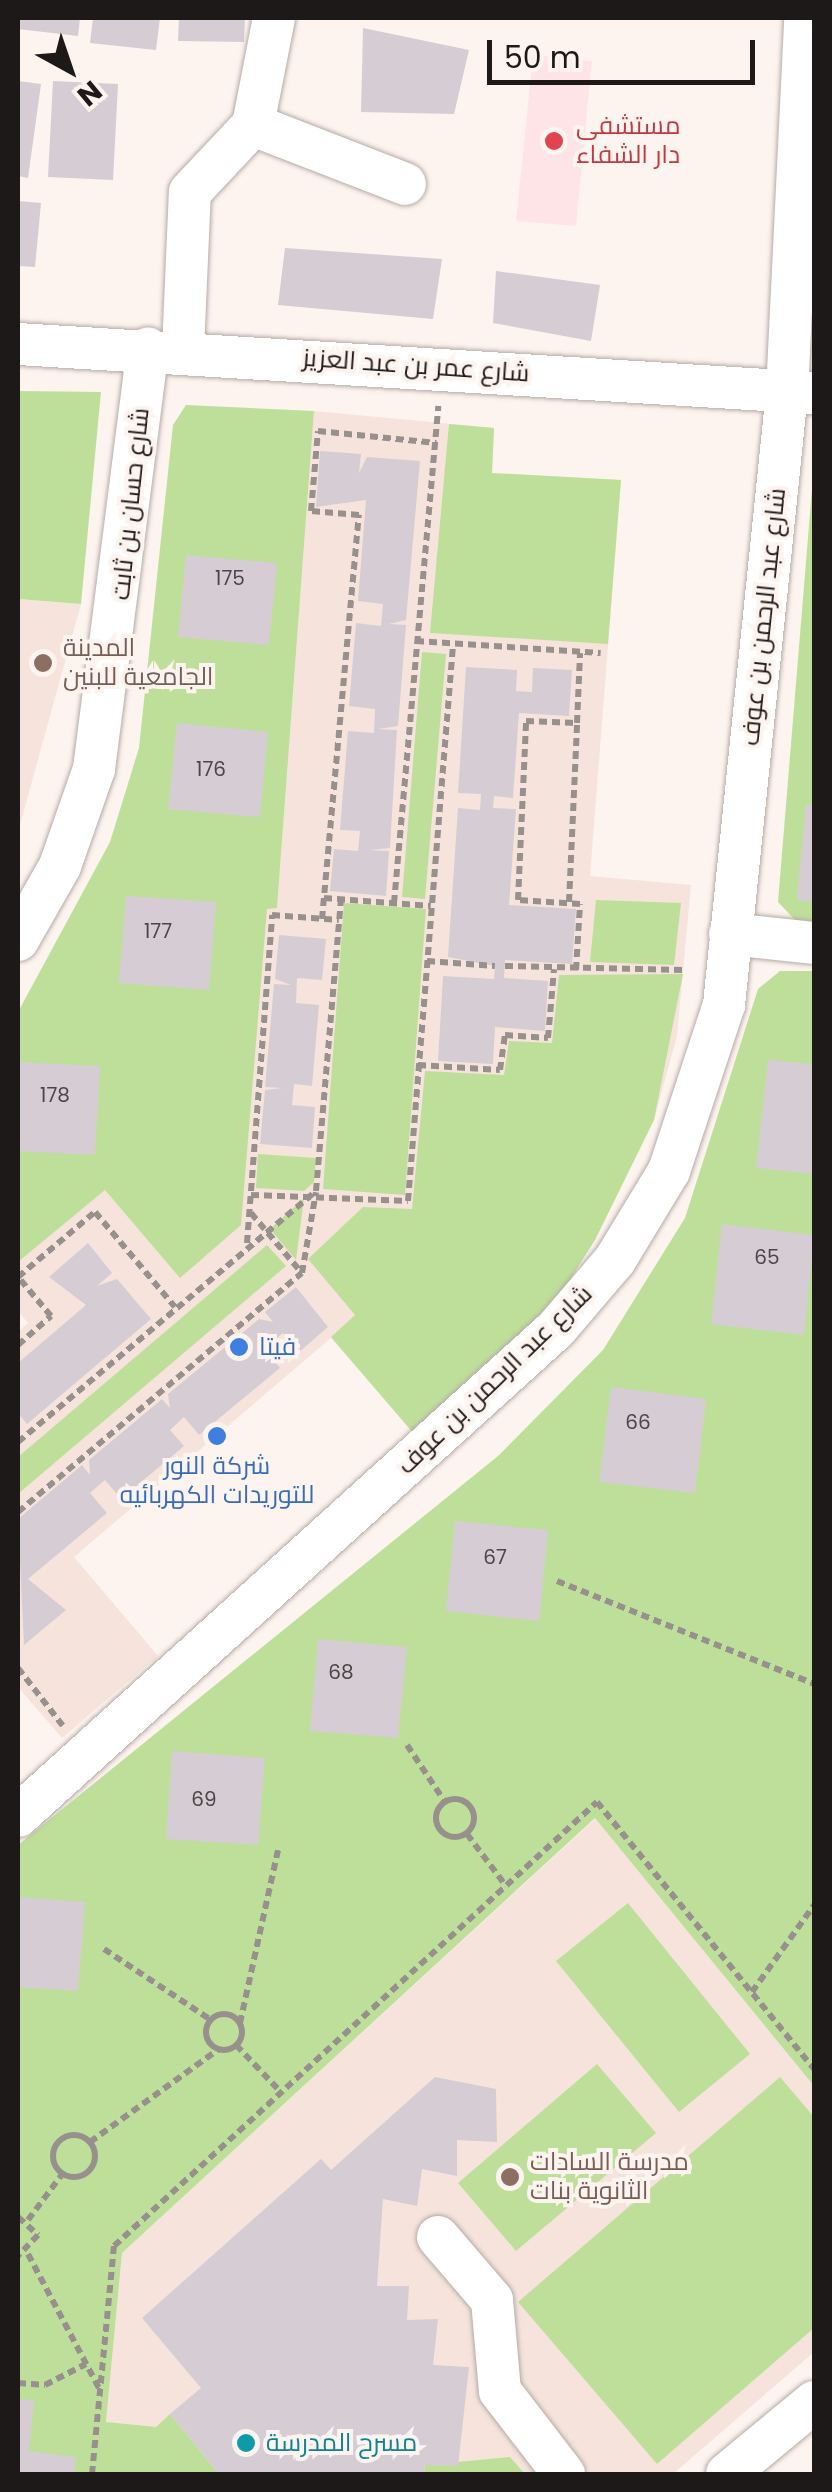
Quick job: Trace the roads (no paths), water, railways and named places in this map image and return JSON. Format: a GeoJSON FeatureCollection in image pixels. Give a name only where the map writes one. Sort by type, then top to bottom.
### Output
{"type":"FeatureCollection","features":[{"type":"Feature","properties":{"kind":"street"},"geometry":{"type":"LineString","coordinates":[[274,18],[253,126],[405,184]]}},
{"type":"Feature","properties":{"kind":"street","name":"شارع عبد الرحمن بن عوف"},"geometry":{"type":"LineString","coordinates":[[18,1816],[556,1329],[615,1260],[692,1118],[724,1005],[801,392],[805,18]]}},
{"type":"Feature","properties":{"kind":"street","name":"شارع حسان بن ثابت"},"geometry":{"type":"LineString","coordinates":[[18,940],[60,866],[94,769],[190,192],[253,126]]}},
{"type":"Feature","properties":{"kind":"street","name":"شارع عمر بن عبد العزيز"},"geometry":{"type":"LineString","coordinates":[[18,344],[165,349],[801,392]]}},
{"type":"Feature","properties":{"kind":"street"},"geometry":{"type":"LineString","coordinates":[[730,934],[814,943]]}},
{"type":"Feature","properties":{"kind":"street"},"geometry":{"type":"LineString","coordinates":[[438,2237],[492,2300],[500,2390],[564,2474]]}},
{"type":"Feature","properties":{"kind":"street"},"geometry":{"type":"LineString","coordinates":[[727,2474],[814,2402]]}},
{"type":"Feature","properties":{"kind":"place","name":"مستشفى دار الشفاء"},"geometry":{"type":"Point","coordinates":[554,141]}},
{"type":"Feature","properties":{"kind":"place","name":"المدينة الجامعية للبنين"},"geometry":{"type":"Point","coordinates":[43,663]}},
{"type":"Feature","properties":{"kind":"place","name":"فيتا"},"geometry":{"type":"Point","coordinates":[239,1347]}},
{"type":"Feature","properties":{"kind":"place","name":"شركة النور للتوريدات الكهربائيه"},"geometry":{"type":"Point","coordinates":[217,1436]}},
{"type":"Feature","properties":{"kind":"place","name":"مدرسة السادات الثانوية بنات"},"geometry":{"type":"Point","coordinates":[510,2177]}},
{"type":"Feature","properties":{"kind":"place","name":"مسرح المدرسة"},"geometry":{"type":"Point","coordinates":[246,2443]}}]}
